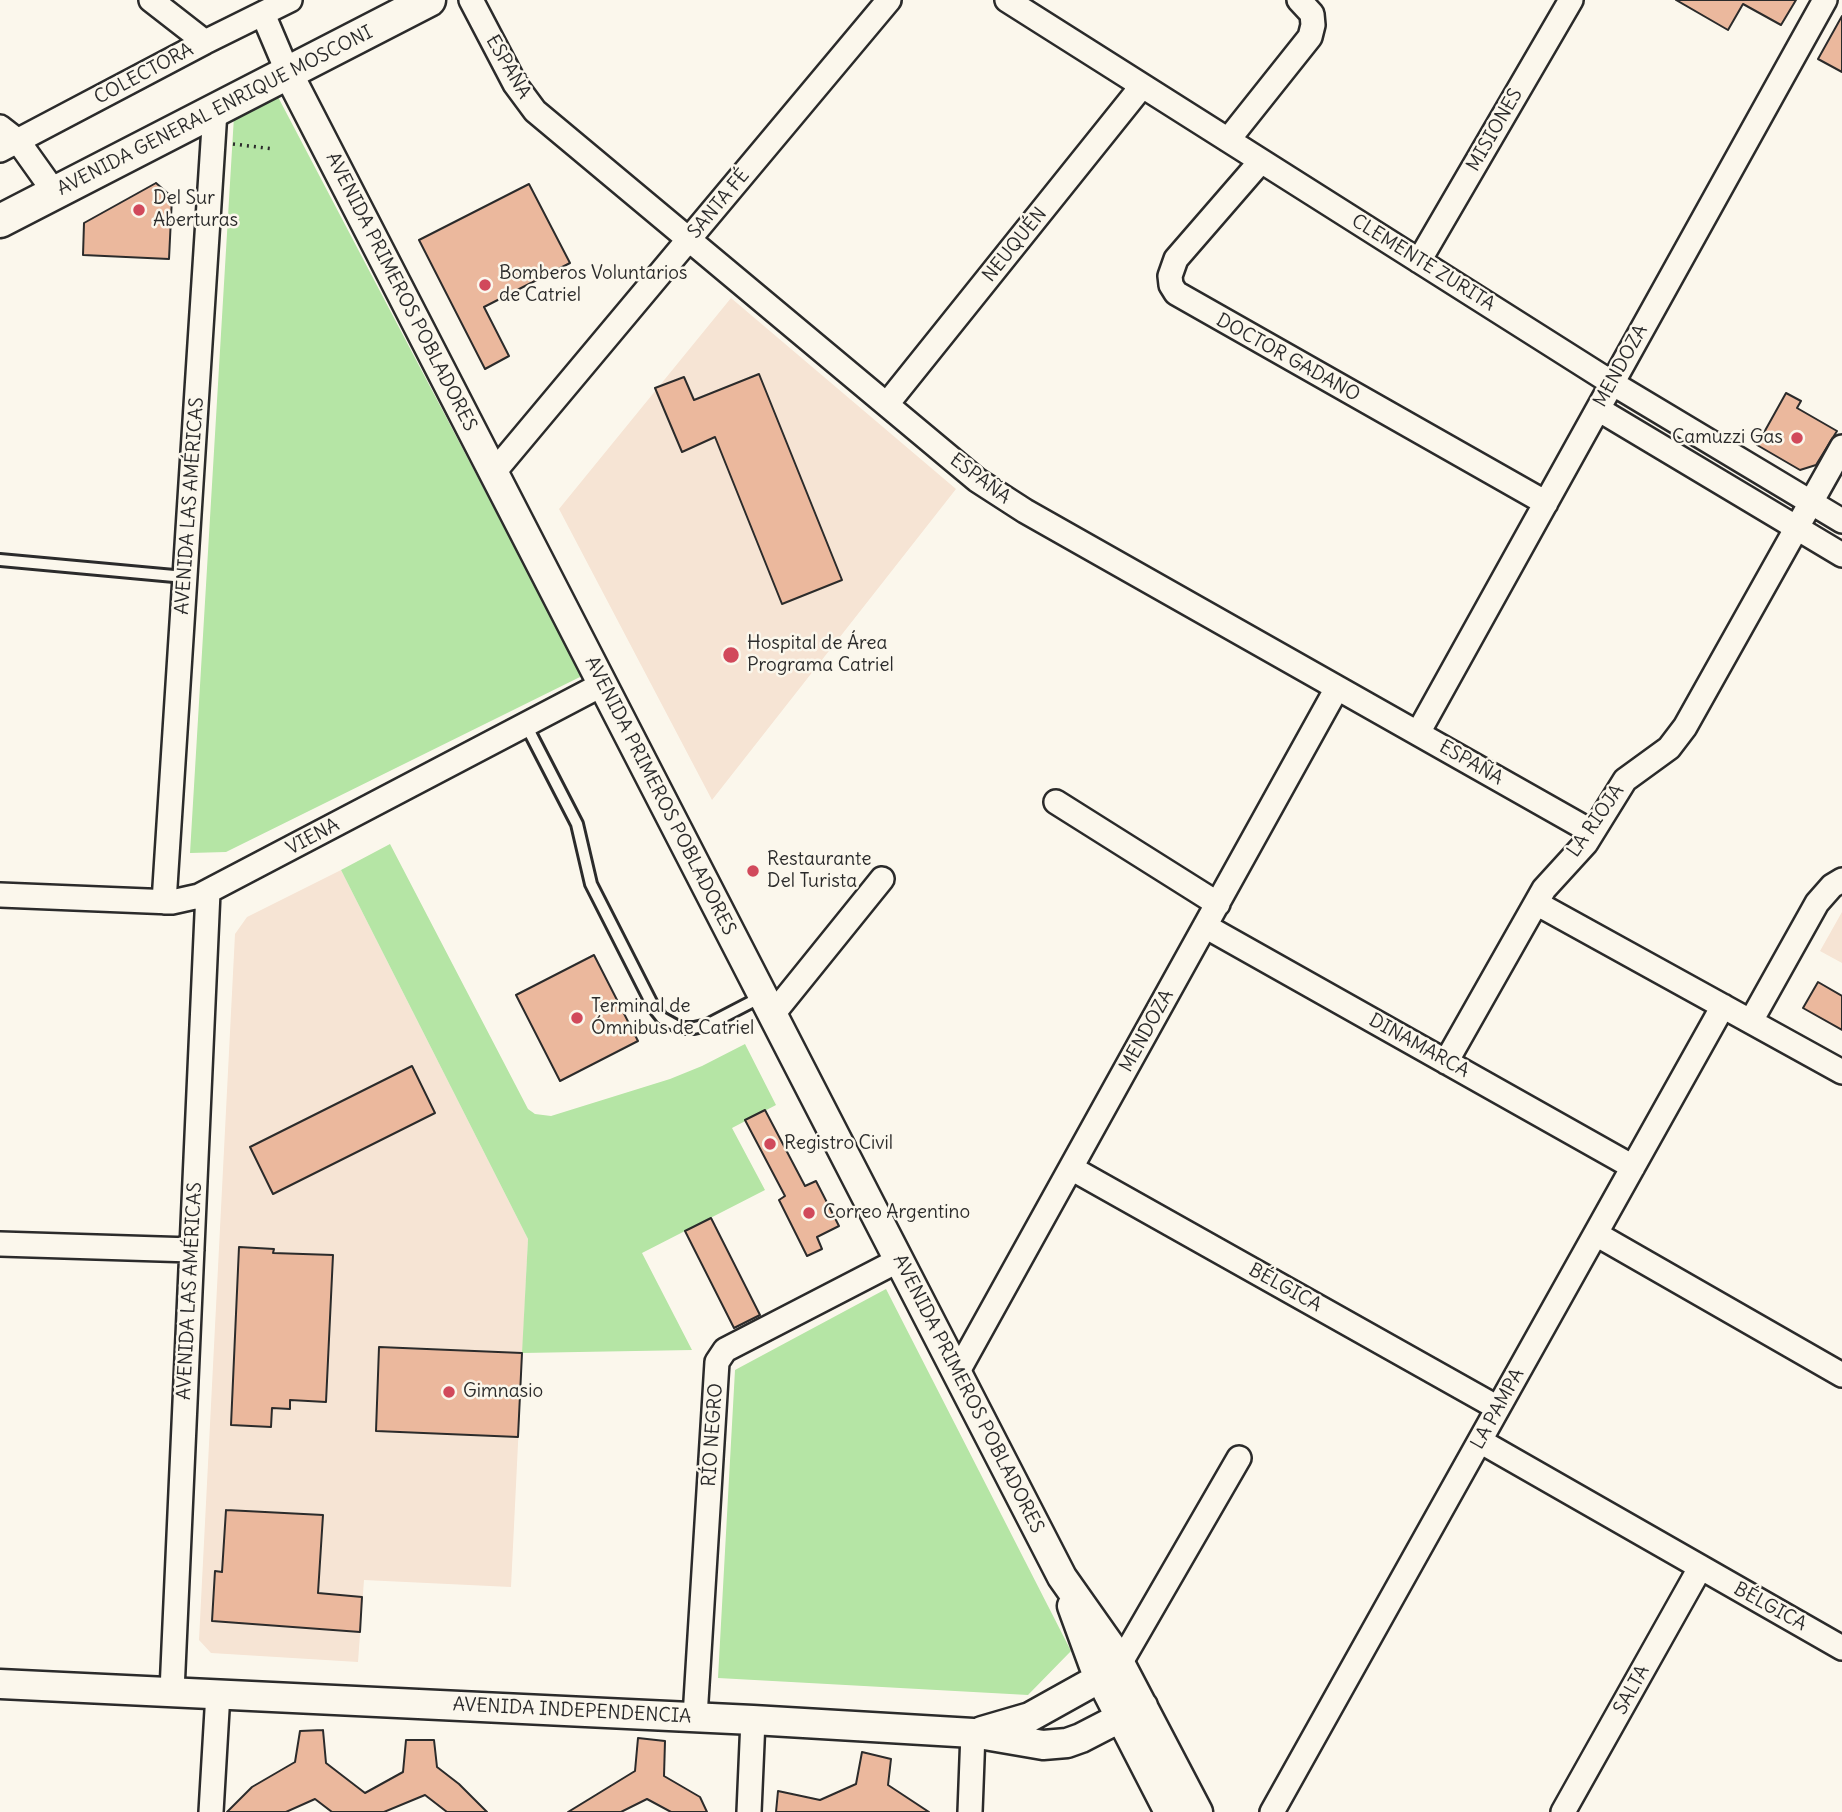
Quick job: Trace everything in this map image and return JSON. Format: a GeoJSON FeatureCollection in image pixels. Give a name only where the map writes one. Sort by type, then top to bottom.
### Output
{"type":"FeatureCollection","features":[{"type":"Feature","properties":{"kind":"main road","name":"AVENIDA GENERAL ENRIQUE MOSCONI"},"geometry":{"type":"LineString","coordinates":[[0,221],[429,0]]}},
{"type":"Feature","properties":{"kind":"street"},"geometry":{"type":"LineString","coordinates":[[151,0],[205,42]]}},
{"type":"Feature","properties":{"kind":"street","name":"COLECTORA"},"geometry":{"type":"LineString","coordinates":[[9,145],[290,0]]}},
{"type":"Feature","properties":{"kind":"street","name":"ESPAÑA"},"geometry":{"type":"LineString","coordinates":[[471,0],[515,84],[535,111],[977,480],[1009,502],[1592,832]]}},
{"type":"Feature","properties":{"kind":"street","name":"SANTA FÉ"},"geometry":{"type":"LineString","coordinates":[[494,472],[889,0]]}},
{"type":"Feature","properties":{"kind":"street","name":"CLEMENTE ZURITA"},"geometry":{"type":"LineString","coordinates":[[1007,0],[1612,383],[1842,521]]}},
{"type":"Feature","properties":{"kind":"street","name":"MISIONES"},"geometry":{"type":"LineString","coordinates":[[1419,261],[1571,0]]}},
{"type":"Feature","properties":{"kind":"street","name":"MENDOZA"},"geometry":{"type":"LineString","coordinates":[[1418,733],[1825,0]]}},
{"type":"Feature","properties":{"kind":"street"},"geometry":{"type":"LineString","coordinates":[[1228,140],[1310,37],[1313,25],[1305,7]]}},
{"type":"Feature","properties":{"kind":"street","name":"AVENIDA PRIMEROS POBLADORES"},"geometry":{"type":"LineString","coordinates":[[263,14],[288,73],[1062,1577],[1105,1636],[1169,1812]]}},
{"type":"Feature","properties":{"kind":"street","name":"NEUQUÉN"},"geometry":{"type":"LineString","coordinates":[[887,404],[1142,86]]}},
{"type":"Feature","properties":{"kind":"street","name":"AVENIDA LAS AMÉRICAS"},"geometry":{"type":"LineString","coordinates":[[164,902],[215,111]]}},
{"type":"Feature","properties":{"kind":"street"},"geometry":{"type":"LineString","coordinates":[[0,127],[9,145],[55,193]]}},
{"type":"Feature","properties":{"kind":"street","name":"DOCTOR GADANO"},"geometry":{"type":"LineString","coordinates":[[1261,161],[1176,259],[1170,276],[1176,293],[1546,503]]}},
{"type":"Feature","properties":{"kind":"street"},"geometry":{"type":"LineString","coordinates":[[1598,409],[1842,555]]}},
{"type":"Feature","properties":{"kind":"street","name":"LA RIOJA"},"geometry":{"type":"LineString","coordinates":[[1446,1062],[1553,876],[1578,853],[1625,780],[1669,748],[1678,738],[1842,447]]}},
{"type":"Feature","properties":{"kind":"street","name":"VIENA"},"geometry":{"type":"LineString","coordinates":[[0,895],[164,902],[190,899],[208,892],[603,684]]}},
{"type":"Feature","properties":{"kind":"street","name":"MENDOZA"},"geometry":{"type":"LineString","coordinates":[[957,1373],[1337,688]]}},
{"type":"Feature","properties":{"kind":"street"},"geometry":{"type":"LineString","coordinates":[[1056,802],[1217,904]]}},
{"type":"Feature","properties":{"kind":"street"},"geometry":{"type":"LineString","coordinates":[[768,1005],[882,879]]}},
{"type":"Feature","properties":{"kind":"street"},"geometry":{"type":"LineString","coordinates":[[1751,1021],[1817,903],[1832,886],[1842,880]]}},
{"type":"Feature","properties":{"kind":"street","name":"AVENIDA LAS AMÉRICAS"},"geometry":{"type":"LineString","coordinates":[[172,1691],[208,892]]}},
{"type":"Feature","properties":{"kind":"street"},"geometry":{"type":"LineString","coordinates":[[1536,903],[1842,1072]]}},
{"type":"Feature","properties":{"kind":"street","name":"DINAMARCA"},"geometry":{"type":"LineString","coordinates":[[1205,926],[1633,1167]]}},
{"type":"Feature","properties":{"kind":"street","name":"LA PAMPA"},"geometry":{"type":"LineString","coordinates":[[1272,1812],[1723,1006]]}},
{"type":"Feature","properties":{"kind":"street","name":"BÉLGICA"},"geometry":{"type":"LineString","coordinates":[[1071,1168],[1499,1408]]}},
{"type":"Feature","properties":{"kind":"street"},"geometry":{"type":"LineString","coordinates":[[1595,1234],[1842,1375]]}},
{"type":"Feature","properties":{"kind":"street"},"geometry":{"type":"LineString","coordinates":[[0,1244],[192,1250]]}},
{"type":"Feature","properties":{"kind":"street","name":"RÍO NEGRO"},"geometry":{"type":"LineString","coordinates":[[695,1717],[717,1362],[725,1350],[899,1260]]}},
{"type":"Feature","properties":{"kind":"street","name":"BÉLGICA"},"geometry":{"type":"LineString","coordinates":[[1480,1441],[1842,1648]]}},
{"type":"Feature","properties":{"kind":"street"},"geometry":{"type":"LineString","coordinates":[[1117,1673],[1239,1458]]}},
{"type":"Feature","properties":{"kind":"street","name":"SALTA"},"geometry":{"type":"LineString","coordinates":[[1563,1812],[1700,1568]]}},
{"type":"Feature","properties":{"kind":"street","name":"AVENIDA INDEPENDENCIA"},"geometry":{"type":"LineString","coordinates":[[973,1734],[1030,1717],[1117,1673]]}},
{"type":"Feature","properties":{"kind":"street","name":"AVENIDA INDEPENDENCIA"},"geometry":{"type":"LineString","coordinates":[[0,1684],[753,1720],[973,1734],[1029,1744],[1055,1745],[1081,1738],[1132,1712]]}},
{"type":"Feature","properties":{"kind":"street"},"geometry":{"type":"LineString","coordinates":[[211,1812],[218,1693]]}},
{"type":"Feature","properties":{"kind":"street","name":"AVENIDA PRIMEROS POBLADORES"},"geometry":{"type":"LineString","coordinates":[[1132,1712],[1198,1812]]}},
{"type":"Feature","properties":{"kind":"street"},"geometry":{"type":"LineString","coordinates":[[749,1812],[753,1720]]}},
{"type":"Feature","properties":{"kind":"street"},"geometry":{"type":"LineString","coordinates":[[970,1812],[973,1734]]}},
{"type":"Feature","properties":{"kind":"lane"},"geometry":{"type":"LineString","coordinates":[[0,560],[185,577]]}},
{"type":"Feature","properties":{"kind":"lane"},"geometry":{"type":"LineString","coordinates":[[526,724],[577,824],[591,884],[654,1008],[662,1018],[680,1028],[694,1028],[768,1005]]}},
{"type":"Feature","properties":{"kind":"path"},"geometry":{"type":"LineString","coordinates":[[213,142],[274,149]]}},
{"type":"Feature","properties":{"kind":"shaded area","name":"Hospital de Área Programa Catriel"},"geometry":{"type":"Polygon","coordinates":[[[731,298],[956,489],[712,800],[559,509],[731,298]]]}},
{"type":"Feature","properties":{"kind":"shaded area"},"geometry":{"type":"Polygon","coordinates":[[[341,870],[528,1239],[511,1587],[364,1580],[358,1662],[211,1653],[199,1640],[235,934],[247,917],[341,870]]]}},
{"type":"Feature","properties":{"kind":"shaded area"},"geometry":{"type":"Polygon","coordinates":[[[1842,912],[1842,963],[1820,951],[1842,912]]]}},
{"type":"Feature","properties":{"kind":"green space"},"geometry":{"type":"Polygon","coordinates":[[[277,95],[582,676],[226,852],[190,853],[234,116],[277,95]]]}},
{"type":"Feature","properties":{"kind":"green space"},"geometry":{"type":"Polygon","coordinates":[[[390,844],[528,1109],[535,1114],[551,1116],[670,1079],[745,1044],[776,1105],[732,1128],[765,1190],[642,1253],[692,1350],[522,1353],[528,1239],[341,870],[390,844]]]}},
{"type":"Feature","properties":{"kind":"green space"},"geometry":{"type":"Polygon","coordinates":[[[886,1289],[1071,1651],[1028,1695],[718,1678],[735,1370],[886,1289]]]}},
{"type":"Feature","properties":{"kind":"building"},"geometry":{"type":"Polygon","coordinates":[[[1676,0],[1796,0],[1781,25],[1743,4],[1728,30],[1676,0]]]}},
{"type":"Feature","properties":{"kind":"building"},"geometry":{"type":"Polygon","coordinates":[[[1842,16],[1842,72],[1818,59],[1842,16]]]}},
{"type":"Feature","properties":{"kind":"building","name":"Del Sur Aberturas"},"geometry":{"type":"Polygon","coordinates":[[[156,183],[172,197],[169,259],[83,255],[84,223],[156,183]]]}},
{"type":"Feature","properties":{"kind":"building","name":"Bomberos Voluntarios de Catriel"},"geometry":{"type":"Polygon","coordinates":[[[529,184],[570,263],[484,307],[509,356],[485,369],[419,240],[529,184]]]}},
{"type":"Feature","properties":{"kind":"building"},"geometry":{"type":"Polygon","coordinates":[[[759,374],[842,580],[782,604],[715,437],[682,452],[655,388],[684,377],[694,400],[759,374]]]}},
{"type":"Feature","properties":{"kind":"building","name":"Camuzzi Gas"},"geometry":{"type":"Polygon","coordinates":[[[1786,393],[1801,401],[1797,408],[1837,431],[1816,465],[1800,470],[1757,445],[1786,393]]]}},
{"type":"Feature","properties":{"kind":"building","name":"Terminal de Ómnibus de Catriel"},"geometry":{"type":"Polygon","coordinates":[[[594,955],[638,1041],[560,1081],[516,995],[594,955]]]}},
{"type":"Feature","properties":{"kind":"building"},"geometry":{"type":"Polygon","coordinates":[[[1818,982],[1842,996],[1842,1030],[1803,1008],[1818,982]]]}},
{"type":"Feature","properties":{"kind":"building"},"geometry":{"type":"Polygon","coordinates":[[[412,1066],[435,1113],[273,1194],[250,1147],[412,1066]]]}},
{"type":"Feature","properties":{"kind":"building"},"geometry":{"type":"Polygon","coordinates":[[[765,1110],[805,1186],[816,1181],[839,1226],[817,1237],[822,1249],[807,1256],[779,1200],[785,1196],[745,1120],[765,1110]]]}},
{"type":"Feature","properties":{"kind":"building"},"geometry":{"type":"Polygon","coordinates":[[[711,1218],[760,1315],[734,1328],[685,1231],[711,1218]]]}},
{"type":"Feature","properties":{"kind":"building"},"geometry":{"type":"Polygon","coordinates":[[[239,1247],[274,1249],[273,1253],[333,1255],[326,1402],[290,1400],[290,1409],[272,1408],[271,1427],[231,1425],[239,1247]]]}},
{"type":"Feature","properties":{"kind":"building","name":"Gimnasio"},"geometry":{"type":"Polygon","coordinates":[[[379,1347],[522,1353],[518,1437],[376,1431],[379,1347]]]}},
{"type":"Feature","properties":{"kind":"building"},"geometry":{"type":"Polygon","coordinates":[[[226,1510],[323,1515],[318,1593],[362,1597],[360,1632],[212,1621],[215,1571],[222,1572],[226,1510]]]}},
{"type":"Feature","properties":{"kind":"building"},"geometry":{"type":"Polygon","coordinates":[[[323,1730],[326,1763],[365,1793],[403,1772],[406,1740],[434,1740],[437,1767],[487,1812],[447,1812],[425,1795],[384,1812],[332,1812],[315,1799],[286,1812],[227,1812],[252,1787],[295,1762],[300,1731],[323,1730]]]}},
{"type":"Feature","properties":{"kind":"building"},"geometry":{"type":"Polygon","coordinates":[[[638,1738],[665,1741],[664,1776],[700,1797],[707,1812],[671,1812],[647,1799],[621,1812],[568,1812],[635,1771],[638,1738]]]}},
{"type":"Feature","properties":{"kind":"building"},"geometry":{"type":"Polygon","coordinates":[[[862,1752],[891,1759],[888,1785],[929,1812],[776,1812],[778,1791],[820,1800],[856,1784],[862,1752]]]}},
{"type":"Feature","properties":{"kind":"place","name":"Del Sur Aberturas"},"geometry":{"type":"Point","coordinates":[139,210]}},
{"type":"Feature","properties":{"kind":"place","name":"Bomberos Voluntarios de Catriel"},"geometry":{"type":"Point","coordinates":[485,285]}},
{"type":"Feature","properties":{"kind":"place","name":"Camuzzi Gas"},"geometry":{"type":"Point","coordinates":[1797,438]}},
{"type":"Feature","properties":{"kind":"place","name":"Hospital de Área Programa Catriel"},"geometry":{"type":"Point","coordinates":[731,655]}},
{"type":"Feature","properties":{"kind":"place","name":"Restaurante Del Turista"},"geometry":{"type":"Point","coordinates":[753,871]}},
{"type":"Feature","properties":{"kind":"place","name":"Terminal de Ómnibus de Catriel"},"geometry":{"type":"Point","coordinates":[577,1018]}},
{"type":"Feature","properties":{"kind":"place","name":"Registro Civil"},"geometry":{"type":"Point","coordinates":[770,1144]}},
{"type":"Feature","properties":{"kind":"place","name":"Correo Argentino"},"geometry":{"type":"Point","coordinates":[809,1213]}},
{"type":"Feature","properties":{"kind":"place","name":"Gimnasio"},"geometry":{"type":"Point","coordinates":[449,1392]}}]}
